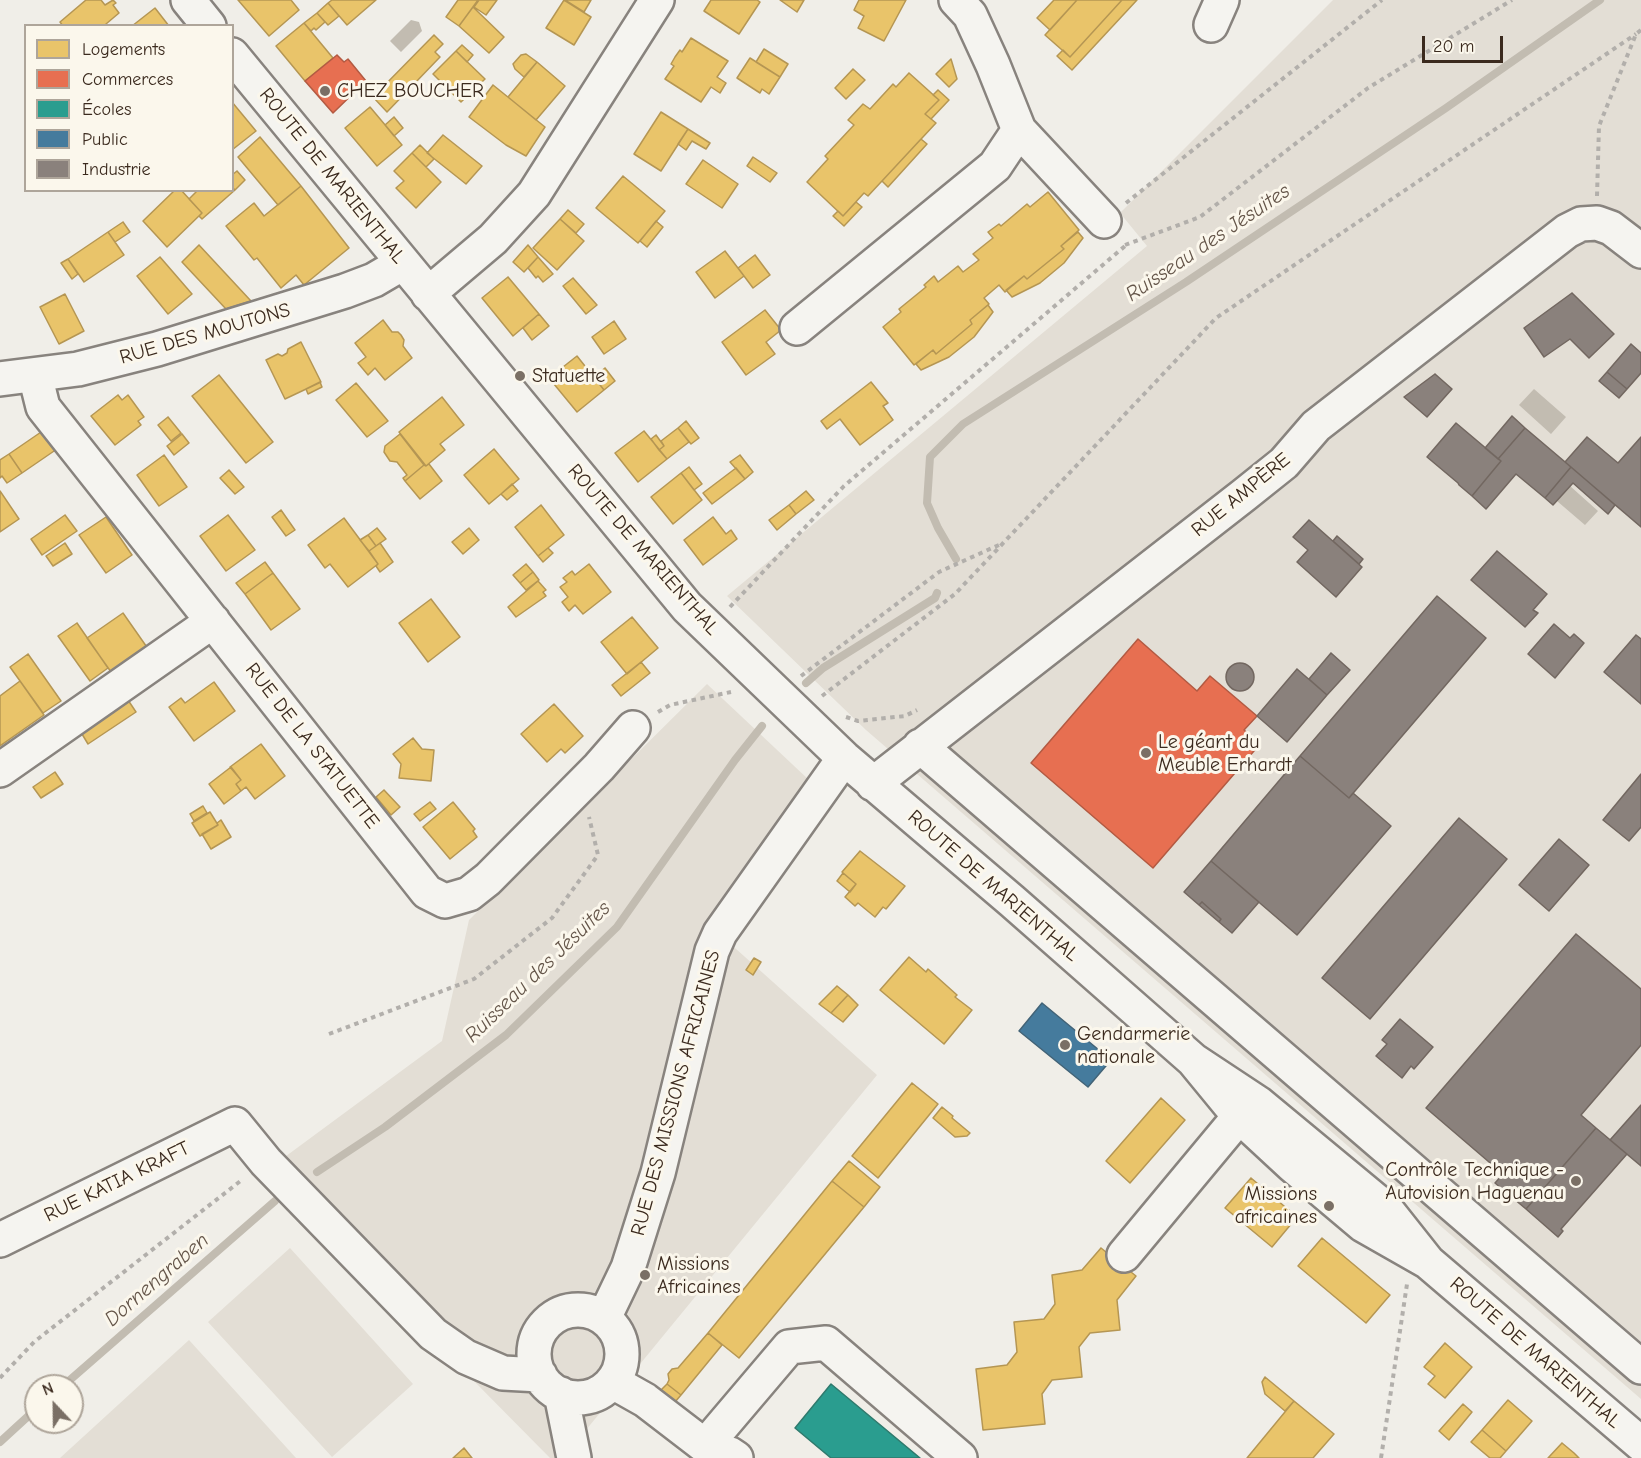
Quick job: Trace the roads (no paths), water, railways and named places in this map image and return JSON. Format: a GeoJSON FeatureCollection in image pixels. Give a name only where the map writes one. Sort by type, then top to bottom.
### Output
{"type":"FeatureCollection","features":[{"type":"Feature","properties":{"kind":"street"},"geometry":{"type":"LineString","coordinates":[[188,0],[207,24]]}},
{"type":"Feature","properties":{"kind":"street"},"geometry":{"type":"LineString","coordinates":[[428,294],[493,238],[534,194],[657,0]]}},
{"type":"Feature","properties":{"kind":"street"},"geometry":{"type":"LineString","coordinates":[[973,5],[993,65],[1019,130],[1104,221]]}},
{"type":"Feature","properties":{"kind":"street","name":"ROUTE DE MARIENTHAL"},"geometry":{"type":"LineString","coordinates":[[234,57],[687,607],[873,784],[1012,901],[1246,1108],[1293,1166],[1363,1225],[1428,1262],[1641,1444]]}},
{"type":"Feature","properties":{"kind":"street"},"geometry":{"type":"LineString","coordinates":[[797,328],[995,166],[1019,130]]}},
{"type":"Feature","properties":{"kind":"street","name":"RUE AMPÈRE"},"geometry":{"type":"LineString","coordinates":[[873,784],[1244,495],[1284,463],[1316,426],[1567,231],[1581,224],[1597,223],[1611,228],[1641,251]]}},
{"type":"Feature","properties":{"kind":"street","name":"RUE DES MOUTONS"},"geometry":{"type":"LineString","coordinates":[[0,379],[78,369],[130,357],[313,302],[374,280],[403,263]]}},
{"type":"Feature","properties":{"kind":"street","name":"RUE DE LA STATUETTE"},"geometry":{"type":"LineString","coordinates":[[35,375],[43,407],[427,892],[445,902],[469,894],[488,879],[633,728]]}},
{"type":"Feature","properties":{"kind":"street"},"geometry":{"type":"LineString","coordinates":[[0,770],[213,621]]}},
{"type":"Feature","properties":{"kind":"street"},"geometry":{"type":"LineString","coordinates":[[920,746],[1641,1367]]}},
{"type":"Feature","properties":{"kind":"street","name":"RUE DES MISSIONS AFRICAINES"},"geometry":{"type":"LineString","coordinates":[[604,1318],[628,1268],[658,1173],[712,951],[720,933],[844,758]]}},
{"type":"Feature","properties":{"kind":"street"},"geometry":{"type":"LineString","coordinates":[[1124,1255],[1246,1108]]}},
{"type":"Feature","properties":{"kind":"street","name":"RUE KATIA KRAFT"},"geometry":{"type":"LineString","coordinates":[[0,1240],[235,1124],[266,1162],[433,1335],[466,1357],[503,1373],[550,1385]]}},
{"type":"Feature","properties":{"kind":"street"},"geometry":{"type":"LineString","coordinates":[[550,1385],[575,1398],[589,1397],[602,1391],[613,1382],[620,1369],[622,1355],[620,1341],[614,1328],[604,1318],[590,1312],[576,1311],[562,1314],[549,1321],[540,1333],[535,1347],[535,1361],[550,1385],[574,1458]]}},
{"type":"Feature","properties":{"kind":"street"},"geometry":{"type":"LineString","coordinates":[[705,1446],[789,1347],[826,1343],[960,1458]]}},
{"type":"Feature","properties":{"kind":"street"},"geometry":{"type":"LineString","coordinates":[[613,1382],[645,1400],[705,1446],[730,1454],[735,1458]]}},
{"type":"Feature","properties":{"kind":"waterway","name":"Ruisseau des Jésuites"},"geometry":{"type":"LineString","coordinates":[[956,559],[927,503],[930,457],[963,424],[1186,282],[1446,108],[1600,0]]}},
{"type":"Feature","properties":{"kind":"waterway","name":"Ruisseau des Jésuites"},"geometry":{"type":"LineString","coordinates":[[806,683],[823,668],[935,598],[937,593]]}},
{"type":"Feature","properties":{"kind":"waterway","name":"Ruisseau des Jésuites"},"geometry":{"type":"LineString","coordinates":[[317,1172],[385,1127],[506,1035],[617,927],[735,760],[762,726]]}},
{"type":"Feature","properties":{"kind":"waterway","name":"Dornengraben"},"geometry":{"type":"LineString","coordinates":[[77,1374],[275,1201]]}},
{"type":"Feature","properties":{"kind":"waterway","name":"Dornengraben"},"geometry":{"type":"LineString","coordinates":[[0,1442],[24,1420]]}},
{"type":"Feature","properties":{"kind":"place","name":"CHEZ BOUCHER"},"geometry":{"type":"Point","coordinates":[325,91]}},
{"type":"Feature","properties":{"kind":"place","name":"Statuette"},"geometry":{"type":"Point","coordinates":[520,376]}},
{"type":"Feature","properties":{"kind":"place","name":"Le géant du Meuble Erhardt"},"geometry":{"type":"Point","coordinates":[1146,753]}},
{"type":"Feature","properties":{"kind":"place","name":"Gendarmerie nationale"},"geometry":{"type":"Point","coordinates":[1065,1045]}},
{"type":"Feature","properties":{"kind":"place","name":"Contrôle Technique - Autovision Haguenau"},"geometry":{"type":"Point","coordinates":[1576,1181]}},
{"type":"Feature","properties":{"kind":"place","name":"Missions africaines"},"geometry":{"type":"Point","coordinates":[1329,1206]}},
{"type":"Feature","properties":{"kind":"place","name":"Missions Africaines"},"geometry":{"type":"Point","coordinates":[645,1275]}}]}
